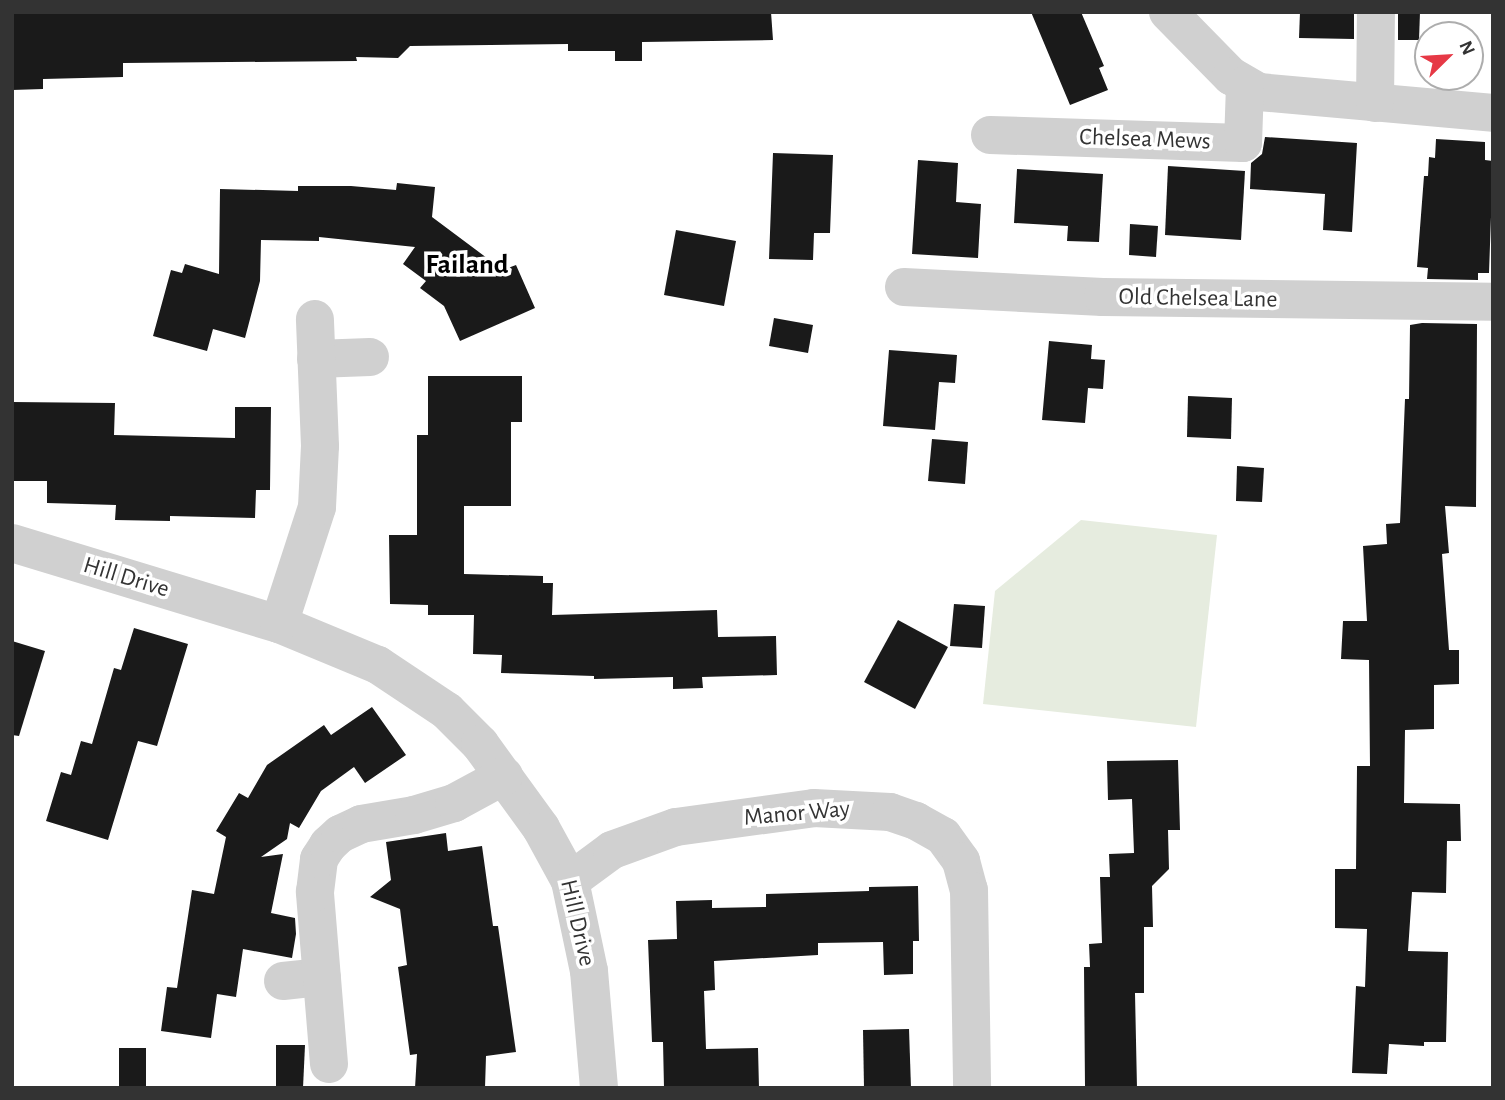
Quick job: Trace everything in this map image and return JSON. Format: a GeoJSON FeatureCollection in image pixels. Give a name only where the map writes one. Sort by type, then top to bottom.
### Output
{"type":"FeatureCollection","features":[{"type":"Feature","properties":{"kind":"street"},"geometry":{"type":"LineString","coordinates":[[1168,12],[1221,67],[1259,92],[1493,113]]}},
{"type":"Feature","properties":{"kind":"street"},"geometry":{"type":"LineString","coordinates":[[1375,103],[1376,12]]}},
{"type":"Feature","properties":{"kind":"street","name":"Chelsea Mews"},"geometry":{"type":"LineString","coordinates":[[990,135],[1243,143],[1245,85]]}},
{"type":"Feature","properties":{"kind":"street","name":"Old Chelsea Lane"},"geometry":{"type":"LineString","coordinates":[[904,287],[1103,297],[1493,302]]}},
{"type":"Feature","properties":{"kind":"street"},"geometry":{"type":"LineString","coordinates":[[279,624],[317,507],[320,446],[315,319]]}},
{"type":"Feature","properties":{"kind":"street"},"geometry":{"type":"LineString","coordinates":[[316,359],[370,357]]}},
{"type":"Feature","properties":{"kind":"street","name":"Hill Drive"},"geometry":{"type":"LineString","coordinates":[[12,543],[279,624],[377,665],[412,685],[447,711],[480,744],[504,776],[541,828],[570,881],[589,971],[599,1088]]}},
{"type":"Feature","properties":{"kind":"street"},"geometry":{"type":"LineString","coordinates":[[329,1065],[315,876],[319,859],[328,845],[340,834],[361,824],[445,807],[504,776]]}},
{"type":"Feature","properties":{"kind":"street","name":"Manor Way"},"geometry":{"type":"LineString","coordinates":[[570,881],[612,850],[676,827],[814,808],[890,812],[916,821],[943,836],[961,861],[969,890],[972,1088]]}},
{"type":"Feature","properties":{"kind":"street"},"geometry":{"type":"LineString","coordinates":[[283,981],[322,977]]}},
{"type":"Feature","properties":{"kind":"shaded area"},"geometry":{"type":"Polygon","coordinates":[[[1081,520],[1217,535],[1196,727],[983,704],[995,591],[1081,520]]]}},
{"type":"Feature","properties":{"kind":"building"},"geometry":{"type":"Polygon","coordinates":[[[12,12],[771,12],[773,40],[642,42],[642,61],[615,61],[615,51],[568,51],[568,44],[410,46],[398,58],[356,57],[357,61],[123,63],[123,77],[43,79],[43,89],[12,90],[12,12]]]}},
{"type":"Feature","properties":{"kind":"building"},"geometry":{"type":"Polygon","coordinates":[[[1031,12],[1081,12],[1104,66],[1099,68],[1108,90],[1070,105],[1031,12]]]}},
{"type":"Feature","properties":{"kind":"building"},"geometry":{"type":"Polygon","coordinates":[[[1300,12],[1354,12],[1354,39],[1299,38],[1300,12]]]}},
{"type":"Feature","properties":{"kind":"building"},"geometry":{"type":"Polygon","coordinates":[[[1398,12],[1420,12],[1420,21],[1414,21],[1414,40],[1398,40],[1398,12]]]}},
{"type":"Feature","properties":{"kind":"building"},"geometry":{"type":"Polygon","coordinates":[[[1265,137],[1357,143],[1352,232],[1323,230],[1325,194],[1250,189],[1251,163],[1262,154],[1265,137]]]}},
{"type":"Feature","properties":{"kind":"building"},"geometry":{"type":"Polygon","coordinates":[[[1436,139],[1485,142],[1485,160],[1493,161],[1489,273],[1478,273],[1478,280],[1427,279],[1428,268],[1417,267],[1424,176],[1428,176],[1429,157],[1435,158],[1436,139]]]}},
{"type":"Feature","properties":{"kind":"building"},"geometry":{"type":"Polygon","coordinates":[[[773,153],[833,155],[830,233],[814,233],[813,260],[769,259],[773,153]]]}},
{"type":"Feature","properties":{"kind":"building"},"geometry":{"type":"Polygon","coordinates":[[[918,160],[958,163],[956,202],[981,204],[978,258],[912,254],[918,160]]]}},
{"type":"Feature","properties":{"kind":"building"},"geometry":{"type":"Polygon","coordinates":[[[1168,166],[1245,171],[1241,240],[1165,235],[1168,166]]]}},
{"type":"Feature","properties":{"kind":"building"},"geometry":{"type":"Polygon","coordinates":[[[1017,169],[1103,174],[1099,242],[1067,241],[1068,226],[1014,223],[1017,169]]]}},
{"type":"Feature","properties":{"kind":"building"},"geometry":{"type":"Polygon","coordinates":[[[397,183],[435,187],[432,217],[503,270],[516,265],[535,308],[460,341],[444,306],[420,288],[426,281],[403,264],[415,247],[319,237],[319,241],[261,240],[260,281],[245,338],[213,329],[207,351],[153,336],[171,270],[182,273],[185,264],[219,274],[220,189],[298,191],[298,186],[351,186],[396,190],[397,183]]]}},
{"type":"Feature","properties":{"kind":"building"},"geometry":{"type":"Polygon","coordinates":[[[1130,224],[1158,226],[1156,257],[1129,255],[1130,224]]]}},
{"type":"Feature","properties":{"kind":"building"},"geometry":{"type":"Polygon","coordinates":[[[676,230],[736,241],[724,306],[664,295],[676,230]]]}},
{"type":"Feature","properties":{"kind":"building"},"geometry":{"type":"Polygon","coordinates":[[[774,318],[813,325],[808,353],[769,346],[774,318]]]}},
{"type":"Feature","properties":{"kind":"building"},"geometry":{"type":"Polygon","coordinates":[[[1477,324],[1476,507],[1445,506],[1449,553],[1442,554],[1449,650],[1459,650],[1459,684],[1434,685],[1434,729],[1405,730],[1404,803],[1460,804],[1461,841],[1447,841],[1446,893],[1412,892],[1408,951],[1448,952],[1446,1042],[1424,1042],[1424,1046],[1389,1044],[1387,1074],[1352,1073],[1356,986],[1365,987],[1367,929],[1335,928],[1335,869],[1356,869],[1357,766],[1370,766],[1369,660],[1341,659],[1343,621],[1367,621],[1363,546],[1387,544],[1386,524],[1400,523],[1405,399],[1409,399],[1410,325],[1477,324]]]}},
{"type":"Feature","properties":{"kind":"building"},"geometry":{"type":"Polygon","coordinates":[[[1049,341],[1092,345],[1091,359],[1105,360],[1103,389],[1088,388],[1085,423],[1042,420],[1049,341]]]}},
{"type":"Feature","properties":{"kind":"building"},"geometry":{"type":"Polygon","coordinates":[[[889,350],[957,355],[955,383],[939,382],[935,430],[883,426],[889,350]]]}},
{"type":"Feature","properties":{"kind":"building"},"geometry":{"type":"Polygon","coordinates":[[[428,376],[522,376],[522,422],[511,422],[511,506],[464,506],[464,574],[543,576],[543,583],[553,583],[552,615],[717,610],[718,637],[776,636],[777,675],[702,677],[703,688],[673,689],[673,677],[594,679],[594,676],[501,673],[502,655],[473,654],[474,615],[428,615],[428,605],[390,604],[389,535],[417,535],[417,435],[428,435],[428,376]]]}},
{"type":"Feature","properties":{"kind":"building"},"geometry":{"type":"Polygon","coordinates":[[[1188,396],[1232,398],[1231,439],[1187,437],[1188,396]]]}},
{"type":"Feature","properties":{"kind":"building"},"geometry":{"type":"Polygon","coordinates":[[[12,402],[115,403],[114,435],[235,438],[235,407],[271,407],[270,490],[256,490],[255,518],[170,516],[170,521],[115,520],[116,505],[47,503],[47,481],[12,481],[12,402]]]}},
{"type":"Feature","properties":{"kind":"building"},"geometry":{"type":"Polygon","coordinates":[[[932,439],[968,442],[965,484],[928,481],[932,439]]]}},
{"type":"Feature","properties":{"kind":"building"},"geometry":{"type":"Polygon","coordinates":[[[1237,466],[1264,468],[1262,502],[1236,501],[1237,466]]]}},
{"type":"Feature","properties":{"kind":"building"},"geometry":{"type":"Polygon","coordinates":[[[954,604],[985,606],[982,648],[950,646],[954,604]]]}},
{"type":"Feature","properties":{"kind":"building"},"geometry":{"type":"Polygon","coordinates":[[[898,620],[948,647],[915,709],[864,682],[898,620]]]}},
{"type":"Feature","properties":{"kind":"building"},"geometry":{"type":"Polygon","coordinates":[[[134,628],[188,644],[157,746],[138,741],[108,840],[46,821],[61,772],[71,775],[81,741],[92,744],[114,668],[121,670],[134,628]]]}},
{"type":"Feature","properties":{"kind":"building"},"geometry":{"type":"Polygon","coordinates":[[[12,641],[45,651],[19,736],[12,735],[12,641]]]}},
{"type":"Feature","properties":{"kind":"building"},"geometry":{"type":"Polygon","coordinates":[[[372,707],[406,755],[365,783],[354,767],[321,791],[299,828],[290,823],[287,839],[261,857],[283,854],[271,913],[295,918],[296,934],[292,958],[243,949],[236,997],[217,994],[211,1038],[161,1031],[167,987],[177,988],[192,890],[214,894],[226,837],[216,831],[239,793],[248,798],[267,765],[324,725],[331,735],[372,707]]]}},
{"type":"Feature","properties":{"kind":"building"},"geometry":{"type":"Polygon","coordinates":[[[1178,760],[1180,830],[1168,830],[1169,869],[1152,886],[1153,927],[1144,927],[1144,993],[1135,993],[1137,1088],[1085,1088],[1084,967],[1090,967],[1089,944],[1102,943],[1100,877],[1110,877],[1109,854],[1134,853],[1132,799],[1108,800],[1107,761],[1178,760]]]}},
{"type":"Feature","properties":{"kind":"building"},"geometry":{"type":"Polygon","coordinates":[[[446,833],[448,851],[482,846],[493,926],[498,926],[516,1052],[486,1056],[485,1088],[415,1088],[417,1054],[410,1055],[398,967],[407,965],[400,909],[370,897],[391,880],[386,842],[446,833]]]}},
{"type":"Feature","properties":{"kind":"building"},"geometry":{"type":"Polygon","coordinates":[[[918,886],[919,941],[913,941],[913,974],[884,975],[883,942],[818,943],[818,955],[714,961],[715,990],[704,991],[706,1049],[758,1048],[759,1088],[664,1088],[663,1042],[652,1042],[648,940],[677,939],[676,901],[712,900],[712,908],[766,907],[766,894],[869,891],[869,887],[918,886]]]}},
{"type":"Feature","properties":{"kind":"building"},"geometry":{"type":"Polygon","coordinates":[[[909,1029],[911,1088],[864,1088],[863,1030],[909,1029]]]}},
{"type":"Feature","properties":{"kind":"building"},"geometry":{"type":"Polygon","coordinates":[[[276,1045],[305,1045],[303,1088],[276,1088],[276,1045]]]}},
{"type":"Feature","properties":{"kind":"building"},"geometry":{"type":"Polygon","coordinates":[[[119,1048],[146,1048],[146,1086],[119,1086],[119,1048]]]}},
{"type":"Feature","properties":{"kind":"district","name":"Failand"},"geometry":{"type":"Point","coordinates":[467,265]}}]}
